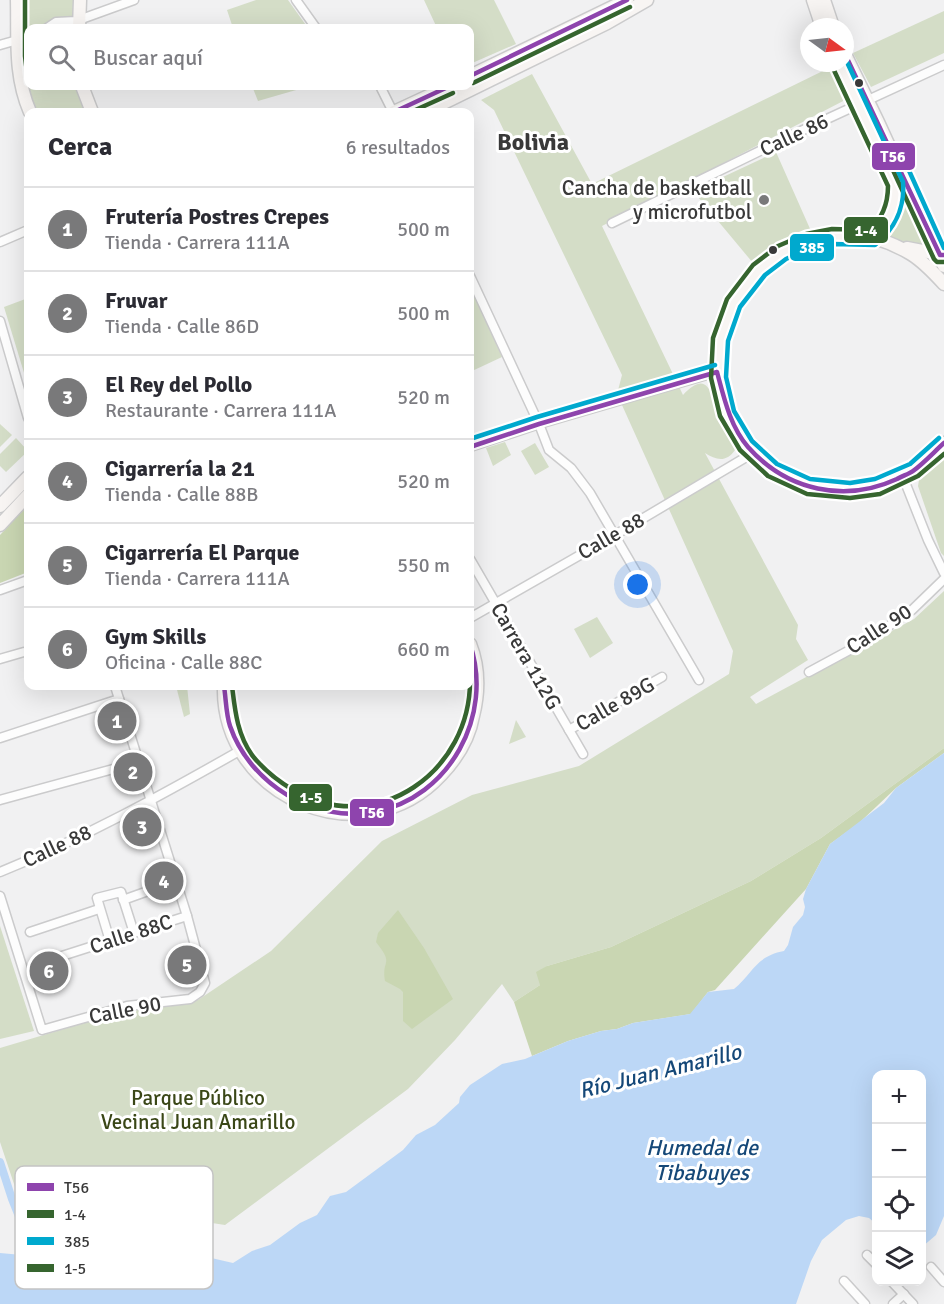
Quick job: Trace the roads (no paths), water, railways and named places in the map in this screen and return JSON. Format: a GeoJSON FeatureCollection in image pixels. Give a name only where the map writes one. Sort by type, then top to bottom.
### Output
{"type":"FeatureCollection","features":[{"type":"Feature","properties":{"kind":"street"},"geometry":{"type":"LineString","coordinates":[[17,0],[22,38],[20,80],[29,108]]}},
{"type":"Feature","properties":{"kind":"street"},"geometry":{"type":"LineString","coordinates":[[80,0],[80,24]]}},
{"type":"Feature","properties":{"kind":"street"},"geometry":{"type":"LineString","coordinates":[[53,24],[56,22],[80,24],[116,6],[135,0]]}},
{"type":"Feature","properties":{"kind":"street"},"geometry":{"type":"LineString","coordinates":[[296,0],[313,24]]}},
{"type":"Feature","properties":{"kind":"street"},"geometry":{"type":"LineString","coordinates":[[474,74],[627,0]]}},
{"type":"Feature","properties":{"kind":"street"},"geometry":{"type":"LineString","coordinates":[[474,88],[607,23],[647,0]]}},
{"type":"Feature","properties":{"kind":"street"},"geometry":{"type":"LineString","coordinates":[[813,0],[819,18]]}},
{"type":"Feature","properties":{"kind":"street"},"geometry":{"type":"LineString","coordinates":[[824,0],[830,18]]}},
{"type":"Feature","properties":{"kind":"street"},"geometry":{"type":"LineString","coordinates":[[0,45],[22,38]]}},
{"type":"Feature","properties":{"kind":"street","name":"Calle 86"},"geometry":{"type":"LineString","coordinates":[[612,223],[944,66]]}},
{"type":"Feature","properties":{"kind":"street"},"geometry":{"type":"LineString","coordinates":[[845,72],[864,103],[943,259]]}},
{"type":"Feature","properties":{"kind":"street"},"geometry":{"type":"LineString","coordinates":[[852,72],[896,184],[895,205],[890,219],[872,238]]}},
{"type":"Feature","properties":{"kind":"street"},"geometry":{"type":"LineString","coordinates":[[84,90],[90,108]]}},
{"type":"Feature","properties":{"kind":"street"},"geometry":{"type":"LineString","coordinates":[[382,90],[392,108]]}},
{"type":"Feature","properties":{"kind":"street"},"geometry":{"type":"LineString","coordinates":[[403,108],[441,90]]}},
{"type":"Feature","properties":{"kind":"street"},"geometry":{"type":"LineString","coordinates":[[432,108],[469,90]]}},
{"type":"Feature","properties":{"kind":"street"},"geometry":{"type":"LineString","coordinates":[[0,242],[24,232]]}},
{"type":"Feature","properties":{"kind":"street"},"geometry":{"type":"LineString","coordinates":[[943,259],[872,238],[847,236],[826,237],[786,250],[767,262],[748,280],[730,308],[719,339],[717,372],[719,389],[730,422],[753,453],[765,464],[793,481],[840,492],[866,490],[888,484],[920,467],[944,443]]}},
{"type":"Feature","properties":{"kind":"street"},"geometry":{"type":"LineString","coordinates":[[893,245],[928,267],[944,284]]}},
{"type":"Feature","properties":{"kind":"street"},"geometry":{"type":"LineString","coordinates":[[928,267],[931,260],[943,259]]}},
{"type":"Feature","properties":{"kind":"street"},"geometry":{"type":"LineString","coordinates":[[474,285],[549,450],[580,478],[699,680]]}},
{"type":"Feature","properties":{"kind":"street"},"geometry":{"type":"LineString","coordinates":[[0,321],[24,404]]}},
{"type":"Feature","properties":{"kind":"street"},"geometry":{"type":"LineString","coordinates":[[474,446],[539,424],[717,372]]}},
{"type":"Feature","properties":{"kind":"street","name":"Calle 88"},"geometry":{"type":"LineString","coordinates":[[474,615],[753,453]]}},
{"type":"Feature","properties":{"kind":"street"},"geometry":{"type":"LineString","coordinates":[[903,477],[944,573]]}},
{"type":"Feature","properties":{"kind":"street"},"geometry":{"type":"LineString","coordinates":[[0,506],[24,481]]}},
{"type":"Feature","properties":{"kind":"street"},"geometry":{"type":"LineString","coordinates":[[0,525],[24,499]]}},
{"type":"Feature","properties":{"kind":"street","name":"Carrera 112G"},"geometry":{"type":"LineString","coordinates":[[474,566],[583,754]]}},
{"type":"Feature","properties":{"kind":"street","name":"Calle 90"},"geometry":{"type":"LineString","coordinates":[[809,672],[870,639],[912,610],[944,579]]}},
{"type":"Feature","properties":{"kind":"street"},"geometry":{"type":"LineString","coordinates":[[0,590],[24,581]]}},
{"type":"Feature","properties":{"kind":"street"},"geometry":{"type":"LineString","coordinates":[[0,659],[24,652]]}},
{"type":"Feature","properties":{"kind":"street"},"geometry":{"type":"LineString","coordinates":[[224,690],[226,713],[232,732],[255,771],[273,788],[293,801],[316,810],[340,814],[365,813],[388,808],[411,799],[433,783],[452,764],[472,725],[477,701],[477,676],[474,662]]}},
{"type":"Feature","properties":{"kind":"street","name":"Calle 89G"},"geometry":{"type":"LineString","coordinates":[[569,730],[662,677]]}},
{"type":"Feature","properties":{"kind":"street"},"geometry":{"type":"LineString","coordinates":[[116,690],[187,916]]}},
{"type":"Feature","properties":{"kind":"street"},"geometry":{"type":"LineString","coordinates":[[0,738],[119,699]]}},
{"type":"Feature","properties":{"kind":"street","name":"Calle 88"},"geometry":{"type":"LineString","coordinates":[[0,872],[151,801],[241,750]]}},
{"type":"Feature","properties":{"kind":"street"},"geometry":{"type":"LineString","coordinates":[[0,800],[139,762]]}},
{"type":"Feature","properties":{"kind":"street"},"geometry":{"type":"LineString","coordinates":[[123,900],[176,881]]}},
{"type":"Feature","properties":{"kind":"street"},"geometry":{"type":"LineString","coordinates":[[110,941],[97,898],[121,892],[134,933]]}},
{"type":"Feature","properties":{"kind":"street","name":"Calle 90"},"geometry":{"type":"LineString","coordinates":[[0,896],[42,1030],[127,1006],[189,999],[201,992],[205,983],[187,916]]}},
{"type":"Feature","properties":{"kind":"street"},"geometry":{"type":"LineString","coordinates":[[30,932],[99,909]]}},
{"type":"Feature","properties":{"kind":"street","name":"Calle 88C"},"geometry":{"type":"LineString","coordinates":[[40,963],[187,916]]}},
{"type":"Feature","properties":{"kind":"street"},"geometry":{"type":"LineString","coordinates":[[867,1255],[872,1260]]}},
{"type":"Feature","properties":{"kind":"street"},"geometry":{"type":"LineString","coordinates":[[931,1267],[944,1282]]}},
{"type":"Feature","properties":{"kind":"street"},"geometry":{"type":"LineString","coordinates":[[844,1281],[865,1304]]}},
{"type":"Feature","properties":{"kind":"street"},"geometry":{"type":"LineString","coordinates":[[897,1286],[913,1304]]}},
{"type":"Feature","properties":{"kind":"street"},"geometry":{"type":"LineString","coordinates":[[892,1304],[904,1294]]}},
{"type":"Feature","properties":{"kind":"water","name":"Humedal de Tibabuyes"},"geometry":{"type":"Polygon","coordinates":[[[944,753],[944,1216],[936,1235],[926,1244],[926,1070],[872,1070],[872,1221],[859,1216],[846,1220],[822,1240],[811,1261],[796,1304],[0,1304],[0,1253],[15,1254],[15,1289],[213,1289],[213,1258],[233,1263],[252,1251],[270,1245],[300,1223],[317,1215],[330,1196],[346,1192],[403,1150],[416,1135],[435,1125],[459,1103],[460,1097],[470,1085],[502,1064],[525,1059],[568,1041],[601,1031],[617,1029],[633,1023],[690,1014],[708,992],[734,989],[761,961],[784,951],[788,945],[793,927],[803,915],[805,907],[803,899],[806,889],[830,844],[884,803],[896,788],[944,753]]]}},
{"type":"Feature","properties":{"kind":"waterway"},"geometry":{"type":"LineString","coordinates":[[0,1162],[15,1206]]}},
{"type":"Feature","properties":{"kind":"place","name":"Cancha de basketball y microfutbol"},"geometry":{"type":"Point","coordinates":[764,200]}},
{"type":"Feature","properties":{"kind":"place","name":"Frutería Postres Crepes"},"geometry":{"type":"Point","coordinates":[117,721]}},
{"type":"Feature","properties":{"kind":"place","name":"Fruvar"},"geometry":{"type":"Point","coordinates":[133,772]}},
{"type":"Feature","properties":{"kind":"place","name":"El Rey del Pollo"},"geometry":{"type":"Point","coordinates":[142,827]}},
{"type":"Feature","properties":{"kind":"place","name":"Cigarrería la 21"},"geometry":{"type":"Point","coordinates":[164,881]}},
{"type":"Feature","properties":{"kind":"place","name":"Cigarrería El Parque"},"geometry":{"type":"Point","coordinates":[187,965]}},
{"type":"Feature","properties":{"kind":"place","name":"Gym Skills"},"geometry":{"type":"Point","coordinates":[49,971]}},
{"type":"Feature","properties":{"kind":"district","name":"Bolivia"},"geometry":{"type":"Point","coordinates":[533,142]}},
{"type":"Feature","properties":{"kind":"water label","name":"Río Juan Amarillo"},"geometry":{"type":"Point","coordinates":[660,1071]}},
{"type":"Feature","properties":{"kind":"park label","name":"Parque Público Vecinal Juan Amarillo"},"geometry":{"type":"Point","coordinates":[198,1110]}}]}
